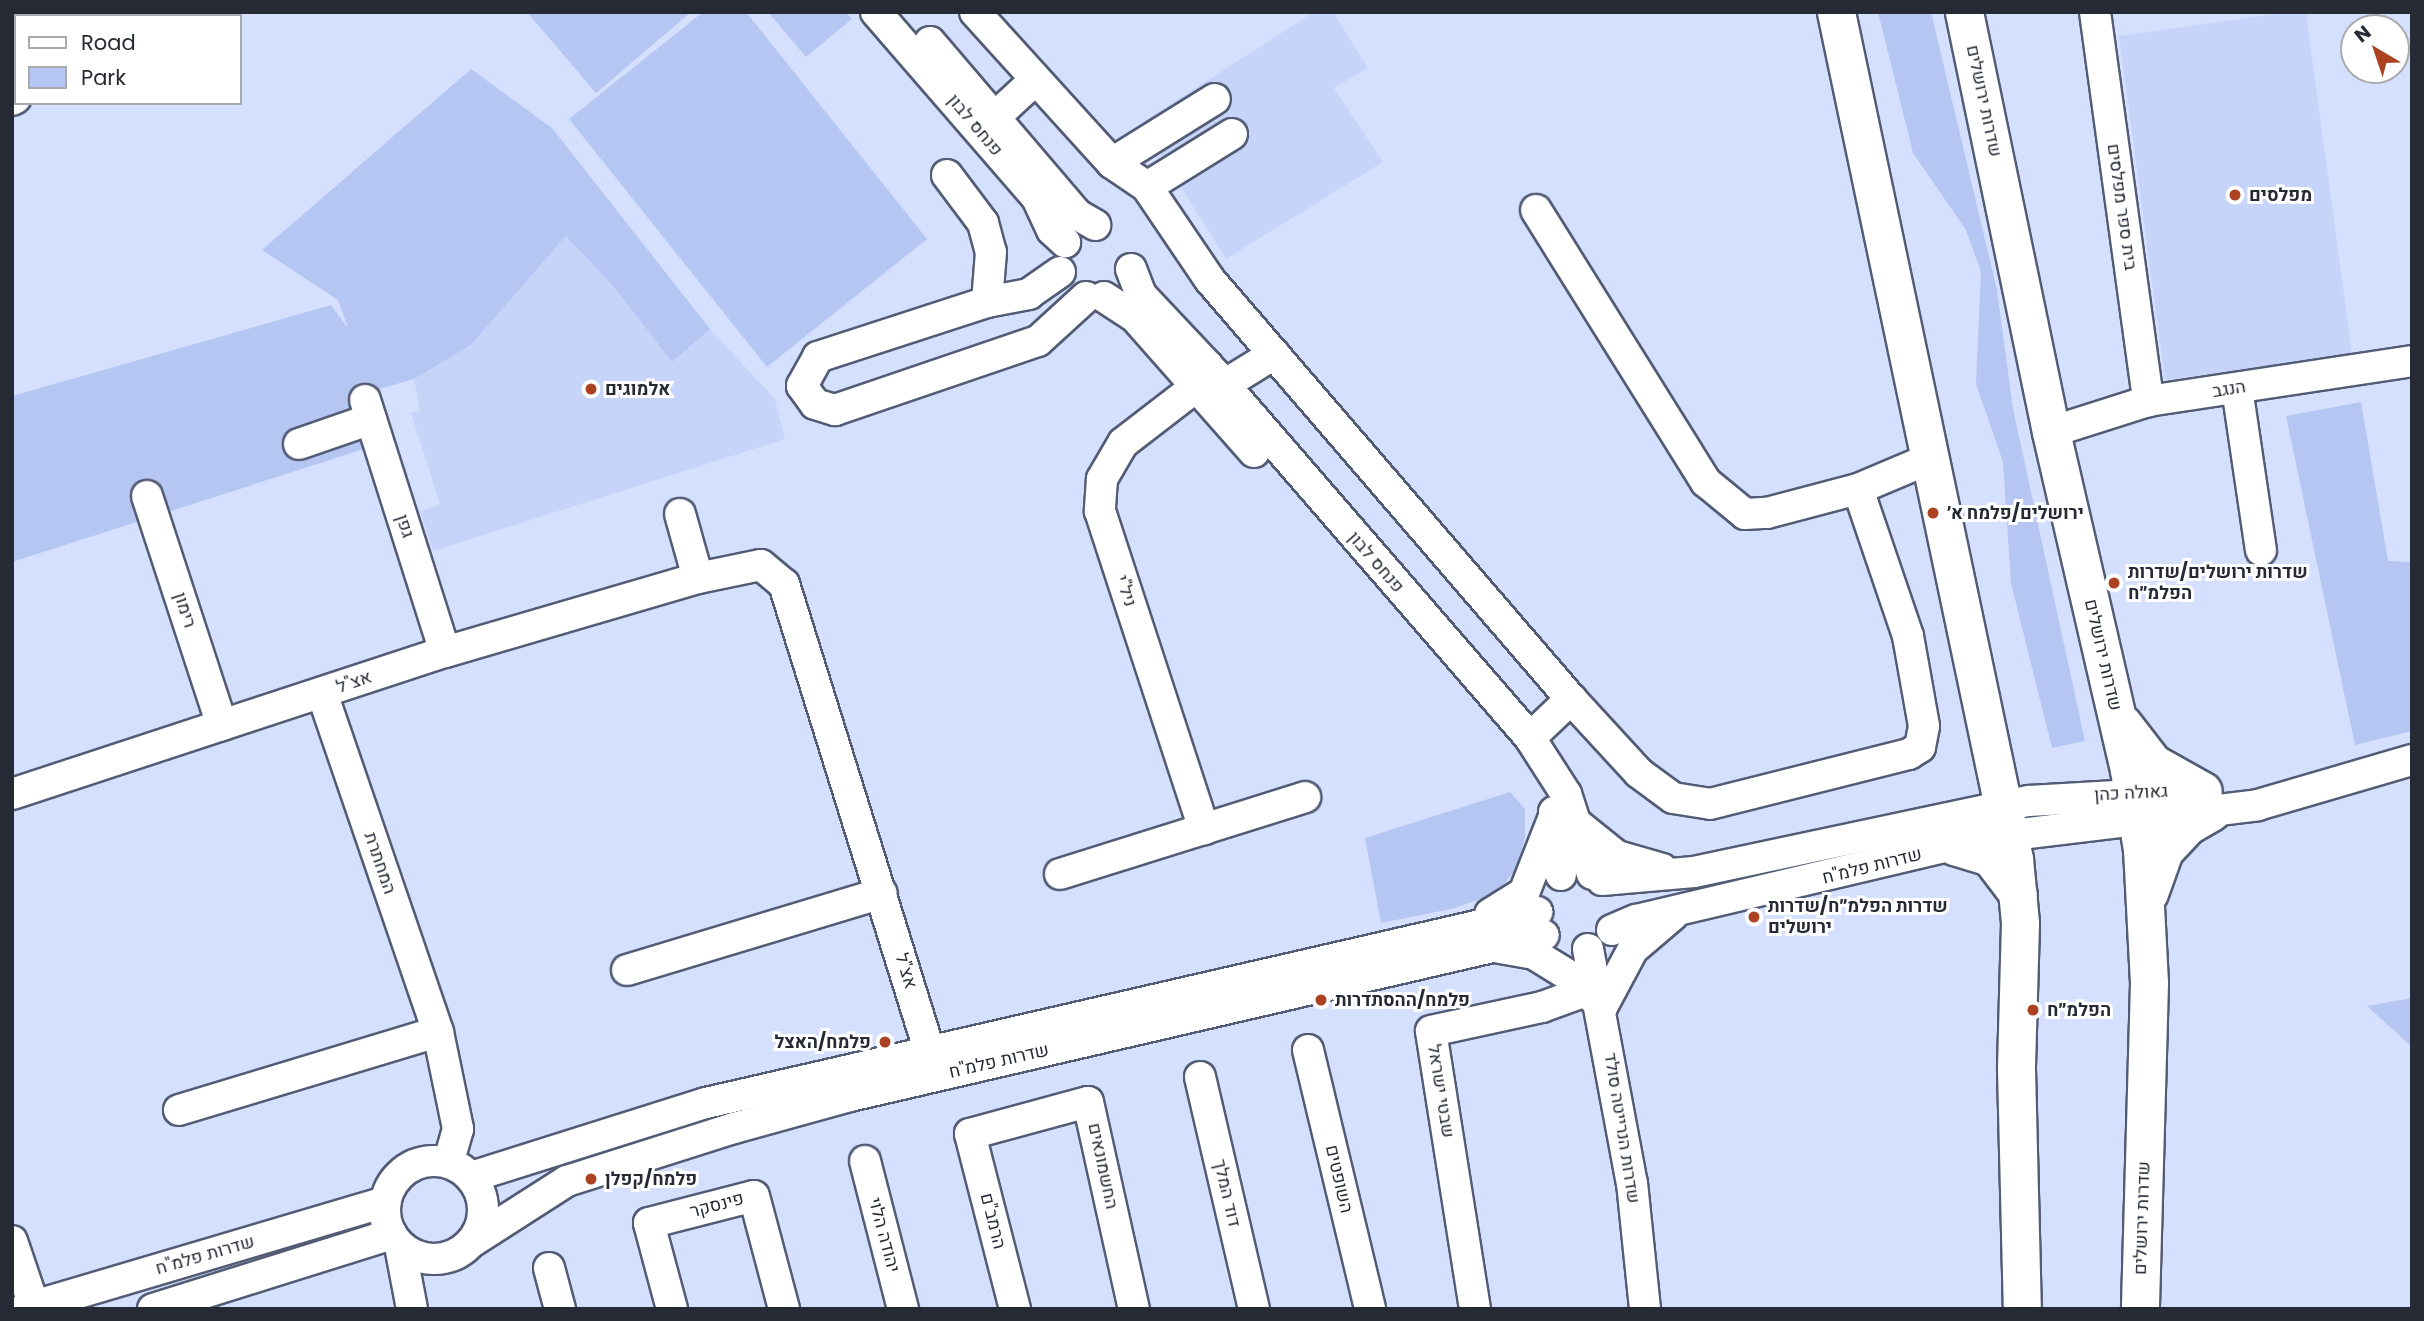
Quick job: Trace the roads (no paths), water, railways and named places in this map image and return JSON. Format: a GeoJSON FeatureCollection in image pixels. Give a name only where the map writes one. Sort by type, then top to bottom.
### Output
{"type":"FeatureCollection","features":[{"type":"Feature","properties":{"kind":"main road"},"geometry":{"type":"LineString","coordinates":[[1836,12],[2006,820],[2019,895],[2016,1069],[2022,1309]]}},
{"type":"Feature","properties":{"kind":"main road","name":"שדרות ירושלים"},"geometry":{"type":"LineString","coordinates":[[1964,12],[2050,432],[2117,717],[2134,807],[2147,901],[2149,983],[2140,1309]]}},
{"type":"Feature","properties":{"kind":"main road"},"geometry":{"type":"LineString","coordinates":[[2117,717],[2153,763],[2207,801],[2164,851],[2147,901]]}},
{"type":"Feature","properties":{"kind":"main road"},"geometry":{"type":"LineString","coordinates":[[1954,846],[1990,857],[2019,895]]}},
{"type":"Feature","properties":{"kind":"street","name":"פנחס לבון"},"geometry":{"type":"LineString","coordinates":[[876,12],[1037,198],[1052,230],[1065,242]]}},
{"type":"Feature","properties":{"kind":"street","name":"פנחס לבון"},"geometry":{"type":"LineString","coordinates":[[904,12],[996,116],[1078,215],[1095,225]]}},
{"type":"Feature","properties":{"kind":"street"},"geometry":{"type":"LineString","coordinates":[[975,12],[1034,81],[1112,163],[1147,187],[1210,280],[1571,699],[1639,774],[1673,798],[1710,804],[1909,754],[1920,747],[1924,726],[1908,636],[1858,489]]}},
{"type":"Feature","properties":{"kind":"street","name":"בית ספר מפלסים"},"geometry":{"type":"LineString","coordinates":[[2095,12],[2148,401]]}},
{"type":"Feature","properties":{"kind":"street"},"geometry":{"type":"LineString","coordinates":[[996,116],[1034,81]]}},
{"type":"Feature","properties":{"kind":"street"},"geometry":{"type":"LineString","coordinates":[[1112,163],[1215,99]]}},
{"type":"Feature","properties":{"kind":"street"},"geometry":{"type":"LineString","coordinates":[[1147,187],[1232,134]]}},
{"type":"Feature","properties":{"kind":"street"},"geometry":{"type":"LineString","coordinates":[[947,175],[982,223],[991,252],[987,302]]}},
{"type":"Feature","properties":{"kind":"street"},"geometry":{"type":"LineString","coordinates":[[1536,210],[1706,482],[1745,514],[1767,513],[1858,489],[1929,459]]}},
{"type":"Feature","properties":{"kind":"street"},"geometry":{"type":"LineString","coordinates":[[1060,272],[1029,294],[987,302],[818,357],[802,386],[815,404],[835,410],[1038,341],[1095,297],[1122,287],[1131,269],[1124,239],[1095,225],[1084,227],[1065,242],[1060,272],[1070,288],[1095,297]]}},
{"type":"Feature","properties":{"kind":"street","name":"פנחס לבון"},"geometry":{"type":"LineString","coordinates":[[1131,269],[1141,295],[1211,385],[1534,773],[1566,819],[1597,877]]}},
{"type":"Feature","properties":{"kind":"street","name":"פנחס לבון"},"geometry":{"type":"LineString","coordinates":[[1095,297],[1135,317],[1211,385],[1530,738],[1566,794],[1561,875]]}},
{"type":"Feature","properties":{"kind":"street","name":"ניל\"י"},"geometry":{"type":"LineString","coordinates":[[1204,829],[1100,511],[1102,478],[1123,443],[1211,385],[1274,354]]}},
{"type":"Feature","properties":{"kind":"street","name":"הנגב"},"geometry":{"type":"LineString","coordinates":[[2050,432],[2148,401],[2412,361]]}},
{"type":"Feature","properties":{"kind":"street"},"geometry":{"type":"LineString","coordinates":[[2237,388],[2261,550]]}},
{"type":"Feature","properties":{"kind":"street","name":"גפן"},"geometry":{"type":"LineString","coordinates":[[299,444],[368,409],[445,652]]}},
{"type":"Feature","properties":{"kind":"street","name":"רימון"},"geometry":{"type":"LineString","coordinates":[[147,496],[222,725]]}},
{"type":"Feature","properties":{"kind":"street"},"geometry":{"type":"LineString","coordinates":[[680,514],[698,578]]}},
{"type":"Feature","properties":{"kind":"street","name":"אצ\"ל"},"geometry":{"type":"LineString","coordinates":[[12,794],[445,652],[698,578],[761,565],[784,584],[929,1049]]}},
{"type":"Feature","properties":{"kind":"street","name":"המחתרת"},"geometry":{"type":"LineString","coordinates":[[322,693],[438,1032],[458,1129],[460,1170]]}},
{"type":"Feature","properties":{"kind":"street"},"geometry":{"type":"LineString","coordinates":[[1530,738],[1571,699]]}},
{"type":"Feature","properties":{"kind":"street","name":"גאולה כהן"},"geometry":{"type":"LineString","coordinates":[[2134,807],[2207,801],[2258,805],[2412,760]]}},
{"type":"Feature","properties":{"kind":"street"},"geometry":{"type":"LineString","coordinates":[[1060,874],[1306,797]]}},
{"type":"Feature","properties":{"kind":"street","name":"שדרות פלמ\"ח"},"geometry":{"type":"LineString","coordinates":[[1597,877],[1694,872],[2006,820],[2134,807]]}},
{"type":"Feature","properties":{"kind":"street"},"geometry":{"type":"LineString","coordinates":[[1424,935],[1487,915],[1524,893],[1566,819],[1633,863],[1694,872]]}},
{"type":"Feature","properties":{"kind":"street","name":"שדרות פלמ\"ח"},"geometry":{"type":"LineString","coordinates":[[1612,930],[1681,910],[1954,846],[2006,820]]}},
{"type":"Feature","properties":{"kind":"street"},"geometry":{"type":"LineString","coordinates":[[1561,875],[1597,877],[1617,909],[1612,930],[1588,950],[1563,949],[1541,923],[1546,886],[1561,875]]}},
{"type":"Feature","properties":{"kind":"street"},"geometry":{"type":"LineString","coordinates":[[627,970],[882,893]]}},
{"type":"Feature","properties":{"kind":"street"},"geometry":{"type":"LineString","coordinates":[[1478,947],[1534,954],[1594,999],[1633,949],[1681,910]]}},
{"type":"Feature","properties":{"kind":"street","name":"שדרות פלמ\"ח"},"geometry":{"type":"LineString","coordinates":[[460,1170],[706,1103],[1424,935],[1541,923]]}},
{"type":"Feature","properties":{"kind":"street","name":"שדרות פלמ\"ח"},"geometry":{"type":"LineString","coordinates":[[472,1241],[566,1181],[734,1128],[850,1096],[1478,947],[1541,923]]}},
{"type":"Feature","properties":{"kind":"street","name":"שדרות הנרייטה סולד"},"geometry":{"type":"LineString","coordinates":[[1588,950],[1594,999],[1632,1183],[1645,1309]]}},
{"type":"Feature","properties":{"kind":"street","name":"שבטי ישראל"},"geometry":{"type":"LineString","coordinates":[[1475,1309],[1431,1031],[1542,1007],[1594,999]]}},
{"type":"Feature","properties":{"kind":"street"},"geometry":{"type":"LineString","coordinates":[[179,1110],[438,1032]]}},
{"type":"Feature","properties":{"kind":"street","name":"השופטים"},"geometry":{"type":"LineString","coordinates":[[1308,1050],[1370,1309]]}},
{"type":"Feature","properties":{"kind":"street","name":"דוד המלך"},"geometry":{"type":"LineString","coordinates":[[1200,1077],[1254,1309]]}},
{"type":"Feature","properties":{"kind":"street","name":"החשמונאים"},"geometry":{"type":"LineString","coordinates":[[970,1134],[1088,1102],[1134,1309]]}},
{"type":"Feature","properties":{"kind":"street","name":"הרמב\"ם"},"geometry":{"type":"LineString","coordinates":[[970,1134],[1015,1309]]}},
{"type":"Feature","properties":{"kind":"street","name":"יהודה הלוי"},"geometry":{"type":"LineString","coordinates":[[864,1161],[903,1309]]}},
{"type":"Feature","properties":{"kind":"street"},"geometry":{"type":"LineString","coordinates":[[396,1240],[429,1259],[460,1252],[472,1241],[484,1211],[460,1170],[416,1165],[392,1186],[386,1202],[412,1309]]}},
{"type":"Feature","properties":{"kind":"street","name":"פינסקר"},"geometry":{"type":"LineString","coordinates":[[671,1309],[649,1223],[754,1196],[784,1309]]}},
{"type":"Feature","properties":{"kind":"street","name":"שדרות פלמ\"ח"},"geometry":{"type":"LineString","coordinates":[[29,1307],[386,1202]]}},
{"type":"Feature","properties":{"kind":"street","name":"שדרות פלמ\"ח"},"geometry":{"type":"LineString","coordinates":[[153,1309],[396,1240]]}},
{"type":"Feature","properties":{"kind":"street"},"geometry":{"type":"LineString","coordinates":[[12,1241],[29,1307]]}},
{"type":"Feature","properties":{"kind":"street"},"geometry":{"type":"LineString","coordinates":[[549,1268],[560,1309]]}},
{"type":"Feature","properties":{"kind":"place","name":"מפלסים"},"geometry":{"type":"Point","coordinates":[2235,195]}},
{"type":"Feature","properties":{"kind":"place","name":"אלמוגים"},"geometry":{"type":"Point","coordinates":[591,389]}},
{"type":"Feature","properties":{"kind":"place","name":"ירושלים/פלמח א׳"},"geometry":{"type":"Point","coordinates":[1933,513]}},
{"type":"Feature","properties":{"kind":"place","name":"שדרות ירושלים/שדרות הפלמ״ח"},"geometry":{"type":"Point","coordinates":[2114,583]}},
{"type":"Feature","properties":{"kind":"place","name":"שדרות הפלמ״ח/שדרות ירושלים"},"geometry":{"type":"Point","coordinates":[1754,917]}},
{"type":"Feature","properties":{"kind":"place","name":"פלמח/ההסתדרות"},"geometry":{"type":"Point","coordinates":[1321,1000]}},
{"type":"Feature","properties":{"kind":"place","name":"הפלמ״ח"},"geometry":{"type":"Point","coordinates":[2033,1010]}},
{"type":"Feature","properties":{"kind":"place","name":"פלמח/האצל"},"geometry":{"type":"Point","coordinates":[885,1042]}},
{"type":"Feature","properties":{"kind":"place","name":"פלמח/קפלן"},"geometry":{"type":"Point","coordinates":[591,1179]}}]}
